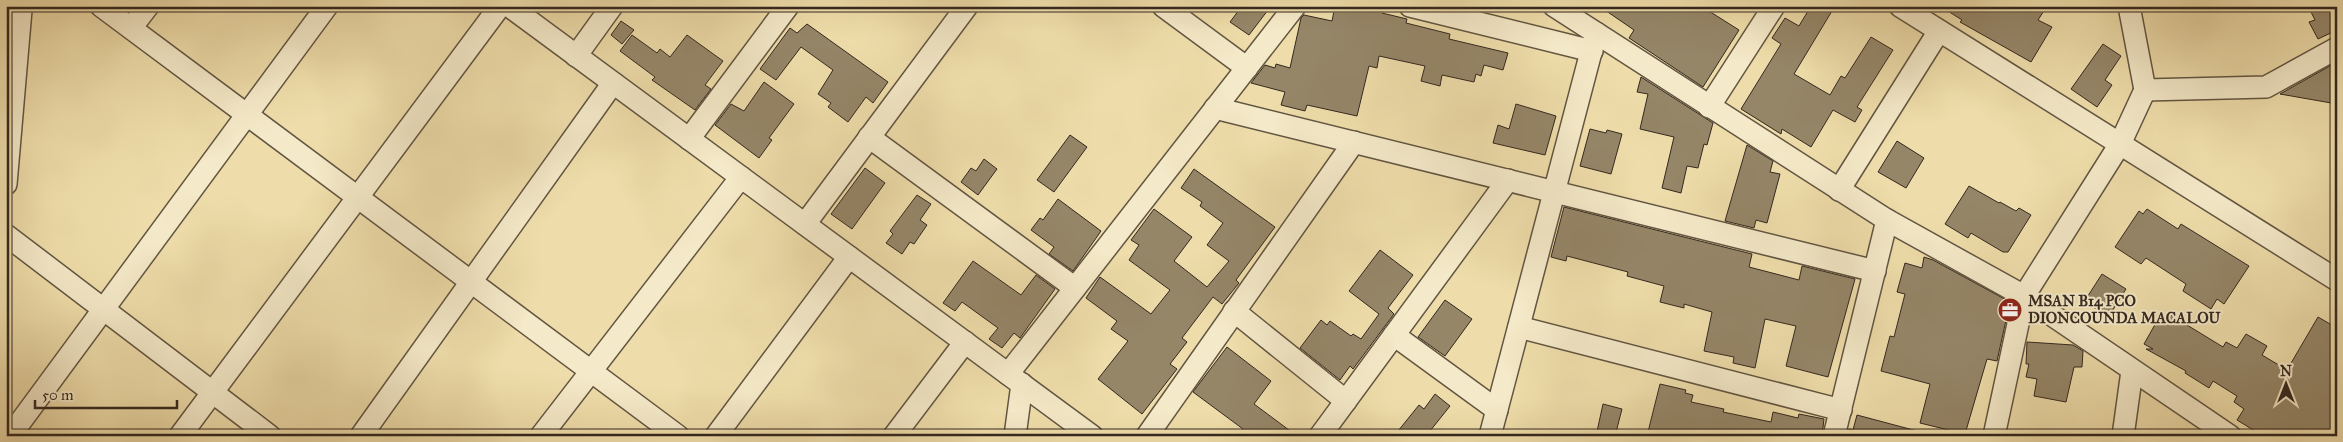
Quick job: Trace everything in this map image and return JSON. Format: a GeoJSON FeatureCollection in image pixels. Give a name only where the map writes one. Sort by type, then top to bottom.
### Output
{"type":"FeatureCollection","features":[{"type":"Feature","properties":{"kind":"street"},"geometry":{"type":"LineString","coordinates":[[101,6],[678,436]]}},
{"type":"Feature","properties":{"kind":"street"},"geometry":{"type":"LineString","coordinates":[[131,28],[148,6]]}},
{"type":"Feature","properties":{"kind":"street"},"geometry":{"type":"LineString","coordinates":[[10,436],[327,6]]}},
{"type":"Feature","properties":{"kind":"street"},"geometry":{"type":"LineString","coordinates":[[180,436],[500,6]]}},
{"type":"Feature","properties":{"kind":"street"},"geometry":{"type":"LineString","coordinates":[[509,6],[1092,436]]}},
{"type":"Feature","properties":{"kind":"street"},"geometry":{"type":"LineString","coordinates":[[576,56],[612,6]]}},
{"type":"Feature","properties":{"kind":"street"},"geometry":{"type":"LineString","coordinates":[[689,139],[788,6]]}},
{"type":"Feature","properties":{"kind":"street"},"geometry":{"type":"LineString","coordinates":[[804,224],[966,6]]}},
{"type":"Feature","properties":{"kind":"street"},"geometry":{"type":"LineString","coordinates":[[1163,6],[1246,68]]}},
{"type":"Feature","properties":{"kind":"street"},"geometry":{"type":"LineString","coordinates":[[1014,436],[1015,379],[1075,288],[1295,6]]}},
{"type":"Feature","properties":{"kind":"street"},"geometry":{"type":"LineString","coordinates":[[1410,6],[1594,42]]}},
{"type":"Feature","properties":{"kind":"street"},"geometry":{"type":"LineString","coordinates":[[1554,6],[1594,42],[1709,107],[1887,220],[2024,296],[2132,372],[2230,436]]}},
{"type":"Feature","properties":{"kind":"street"},"geometry":{"type":"LineString","coordinates":[[1709,107],[1774,6]]}},
{"type":"Feature","properties":{"kind":"street"},"geometry":{"type":"LineString","coordinates":[[1900,6],[2337,280]]}},
{"type":"Feature","properties":{"kind":"street"},"geometry":{"type":"LineString","coordinates":[[1994,436],[2024,296],[2120,144],[2145,90],[2129,6]]}},
{"type":"Feature","properties":{"kind":"street"},"geometry":{"type":"LineString","coordinates":[[6,184],[18,8]]}},
{"type":"Feature","properties":{"kind":"street"},"geometry":{"type":"LineString","coordinates":[[1839,190],[1939,31]]}},
{"type":"Feature","properties":{"kind":"street"},"geometry":{"type":"LineString","coordinates":[[1490,436],[1594,42]]}},
{"type":"Feature","properties":{"kind":"street"},"geometry":{"type":"LineString","coordinates":[[2145,90],[2266,87],[2337,48]]}},
{"type":"Feature","properties":{"kind":"street"},"geometry":{"type":"LineString","coordinates":[[361,436],[613,83]]}},
{"type":"Feature","properties":{"kind":"street"},"geometry":{"type":"LineString","coordinates":[[1215,108],[1875,271]]}},
{"type":"Feature","properties":{"kind":"street"},"geometry":{"type":"LineString","coordinates":[[869,137],[1075,288]]}},
{"type":"Feature","properties":{"kind":"street"},"geometry":{"type":"LineString","coordinates":[[1147,436],[1354,142]]}},
{"type":"Feature","properties":{"kind":"street"},"geometry":{"type":"LineString","coordinates":[[540,436],[741,177]]}},
{"type":"Feature","properties":{"kind":"street"},"geometry":{"type":"LineString","coordinates":[[1320,436],[1508,180]]}},
{"type":"Feature","properties":{"kind":"street"},"geometry":{"type":"LineString","coordinates":[[1834,436],[1887,220]]}},
{"type":"Feature","properties":{"kind":"street"},"geometry":{"type":"LineString","coordinates":[[6,235],[270,436]]}},
{"type":"Feature","properties":{"kind":"street"},"geometry":{"type":"LineString","coordinates":[[716,436],[849,257]]}},
{"type":"Feature","properties":{"kind":"street"},"geometry":{"type":"LineString","coordinates":[[1234,312],[1346,401]]}},
{"type":"Feature","properties":{"kind":"street"},"geometry":{"type":"LineString","coordinates":[[1519,327],[1841,410]]}},
{"type":"Feature","properties":{"kind":"street"},"geometry":{"type":"LineString","coordinates":[[1394,335],[1497,410]]}},
{"type":"Feature","properties":{"kind":"street"},"geometry":{"type":"LineString","coordinates":[[894,436],[965,342]]}},
{"type":"Feature","properties":{"kind":"street"},"geometry":{"type":"LineString","coordinates":[[2123,436],[2132,372]]}},
{"type":"Feature","properties":{"kind":"building"},"geometry":{"type":"Polygon","coordinates":[[[1242,6],[1271,6],[1249,35],[1230,22],[1242,6]]]}},
{"type":"Feature","properties":{"kind":"building"},"geometry":{"type":"Polygon","coordinates":[[[1335,6],[1369,6],[1383,9],[1382,13],[1407,19],[1406,23],[1450,34],[1449,39],[1508,53],[1503,70],[1484,65],[1481,76],[1476,74],[1474,82],[1442,75],[1440,86],[1421,81],[1425,66],[1379,56],[1377,68],[1369,66],[1357,116],[1307,105],[1305,111],[1281,105],[1285,92],[1251,83],[1265,65],[1275,68],[1276,64],[1290,68],[1301,18],[1304,15],[1332,21],[1335,6]]]}},
{"type":"Feature","properties":{"kind":"building"},"geometry":{"type":"Polygon","coordinates":[[[1599,6],[1701,6],[1739,30],[1703,87],[1629,38],[1634,30],[1599,6]]]}},
{"type":"Feature","properties":{"kind":"building"},"geometry":{"type":"Polygon","coordinates":[[[1811,6],[1835,6],[1794,74],[1830,95],[1841,76],[1845,78],[1871,37],[1893,50],[1857,107],[1862,110],[1855,122],[1833,110],[1811,147],[1782,129],[1781,134],[1741,109],[1781,44],[1772,38],[1785,18],[1799,26],[1811,6]]]}},
{"type":"Feature","properties":{"kind":"building"},"geometry":{"type":"Polygon","coordinates":[[[1940,6],[2047,6],[2038,20],[2052,27],[2031,62],[1960,22],[1962,20],[1940,6]]]}},
{"type":"Feature","properties":{"kind":"building"},"geometry":{"type":"Polygon","coordinates":[[[2308,6],[2337,6],[2337,30],[2318,39],[2309,22],[2315,20],[2308,6]]]}},
{"type":"Feature","properties":{"kind":"building"},"geometry":{"type":"Polygon","coordinates":[[[621,21],[634,30],[622,44],[611,35],[621,21]]]}},
{"type":"Feature","properties":{"kind":"building"},"geometry":{"type":"Polygon","coordinates":[[[807,24],[888,82],[873,103],[866,97],[848,122],[828,107],[831,103],[818,94],[833,70],[801,47],[776,80],[760,69],[790,28],[797,33],[807,24]]]}},
{"type":"Feature","properties":{"kind":"building"},"geometry":{"type":"Polygon","coordinates":[[[632,35],[657,53],[660,49],[670,57],[687,35],[723,61],[705,85],[711,89],[695,110],[652,80],[655,77],[620,51],[632,35]]]}},
{"type":"Feature","properties":{"kind":"building"},"geometry":{"type":"Polygon","coordinates":[[[2103,44],[2121,56],[2105,80],[2112,85],[2097,107],[2071,89],[2103,44]]]}},
{"type":"Feature","properties":{"kind":"building"},"geometry":{"type":"Polygon","coordinates":[[[2337,62],[2337,104],[2280,94],[2337,62]]]}},
{"type":"Feature","properties":{"kind":"building"},"geometry":{"type":"Polygon","coordinates":[[[1641,77],[1713,123],[1707,145],[1704,144],[1698,168],[1687,166],[1681,193],[1662,188],[1674,137],[1640,129],[1648,94],[1637,92],[1641,77]]]}},
{"type":"Feature","properties":{"kind":"building"},"geometry":{"type":"Polygon","coordinates":[[[764,82],[794,104],[769,138],[772,140],[759,158],[715,125],[731,104],[744,111],[764,82]]]}},
{"type":"Feature","properties":{"kind":"building"},"geometry":{"type":"Polygon","coordinates":[[[1516,104],[1556,116],[1545,155],[1493,143],[1498,125],[1509,129],[1516,104]]]}},
{"type":"Feature","properties":{"kind":"building"},"geometry":{"type":"Polygon","coordinates":[[[1590,129],[1606,133],[1607,130],[1622,134],[1611,174],[1580,166],[1590,129]]]}},
{"type":"Feature","properties":{"kind":"building"},"geometry":{"type":"Polygon","coordinates":[[[1070,135],[1087,147],[1054,192],[1037,180],[1070,135]]]}},
{"type":"Feature","properties":{"kind":"building"},"geometry":{"type":"Polygon","coordinates":[[[1897,141],[1924,158],[1906,188],[1878,172],[1897,141]]]}},
{"type":"Feature","properties":{"kind":"building"},"geometry":{"type":"Polygon","coordinates":[[[1747,145],[1773,161],[1770,172],[1780,174],[1767,223],[1756,220],[1754,228],[1725,221],[1747,145]]]}},
{"type":"Feature","properties":{"kind":"building"},"geometry":{"type":"Polygon","coordinates":[[[984,159],[997,169],[978,195],[961,182],[971,168],[976,171],[984,159]]]}},
{"type":"Feature","properties":{"kind":"building"},"geometry":{"type":"Polygon","coordinates":[[[865,168],[885,183],[852,229],[831,214],[865,168]]]}},
{"type":"Feature","properties":{"kind":"building"},"geometry":{"type":"Polygon","coordinates":[[[1194,169],[1275,227],[1236,280],[1239,283],[1222,304],[1213,297],[1182,338],[1187,342],[1170,364],[1177,369],[1142,414],[1098,379],[1128,341],[1111,329],[1117,321],[1086,298],[1100,277],[1151,314],[1170,290],[1129,260],[1139,245],[1131,240],[1154,209],[1192,237],[1174,261],[1207,287],[1229,261],[1207,245],[1223,223],[1200,206],[1202,202],[1181,188],[1194,169]]]}},
{"type":"Feature","properties":{"kind":"building"},"geometry":{"type":"Polygon","coordinates":[[[1969,186],[2016,211],[2019,208],[2031,215],[2008,252],[2003,252],[1971,233],[1968,238],[1945,224],[1969,186]]]}},
{"type":"Feature","properties":{"kind":"building"},"geometry":{"type":"Polygon","coordinates":[[[917,195],[931,204],[920,220],[927,225],[914,244],[910,242],[902,254],[886,243],[893,234],[890,231],[917,195]]]}},
{"type":"Feature","properties":{"kind":"building"},"geometry":{"type":"Polygon","coordinates":[[[1058,199],[1101,231],[1073,271],[1049,254],[1054,247],[1031,230],[1040,218],[1043,220],[1058,199]]]}},
{"type":"Feature","properties":{"kind":"building"},"geometry":{"type":"Polygon","coordinates":[[[1564,207],[1752,254],[1749,267],[1799,280],[1802,266],[1855,279],[1828,377],[1786,366],[1796,326],[1765,319],[1755,368],[1733,363],[1734,357],[1704,351],[1712,312],[1684,304],[1684,308],[1660,302],[1664,286],[1627,276],[1628,272],[1567,256],[1566,261],[1551,257],[1564,207]]]}},
{"type":"Feature","properties":{"kind":"building"},"geometry":{"type":"Polygon","coordinates":[[[2147,209],[2178,229],[2181,224],[2249,266],[2224,304],[2217,299],[2211,309],[2183,291],[2186,284],[2146,258],[2141,264],[2115,247],[2139,211],[2143,214],[2147,209]]]}},
{"type":"Feature","properties":{"kind":"building"},"geometry":{"type":"Polygon","coordinates":[[[1380,250],[1413,275],[1388,308],[1394,314],[1353,369],[1350,366],[1340,380],[1300,348],[1321,320],[1327,325],[1330,321],[1351,336],[1353,334],[1361,339],[1379,314],[1349,291],[1380,250]]]}},
{"type":"Feature","properties":{"kind":"building"},"geometry":{"type":"Polygon","coordinates":[[[1924,257],[1933,260],[2010,302],[1997,361],[1987,359],[1965,434],[1920,423],[1930,384],[1881,371],[1890,336],[1894,337],[1905,294],[1897,292],[1905,263],[1922,268],[1924,257]]]}},
{"type":"Feature","properties":{"kind":"building"},"geometry":{"type":"Polygon","coordinates":[[[973,261],[1021,295],[1036,275],[1055,289],[1020,338],[1014,333],[1002,348],[989,339],[998,328],[962,302],[955,311],[943,303],[973,261]]]}},
{"type":"Feature","properties":{"kind":"building"},"geometry":{"type":"Polygon","coordinates":[[[2102,274],[2126,289],[2109,316],[2084,302],[2102,274]]]}},
{"type":"Feature","properties":{"kind":"building"},"geometry":{"type":"Polygon","coordinates":[[[1445,300],[1472,319],[1445,356],[1418,337],[1445,300]]]}},
{"type":"Feature","properties":{"kind":"building"},"geometry":{"type":"Polygon","coordinates":[[[2169,314],[2223,347],[2226,342],[2237,348],[2246,334],[2267,346],[2262,355],[2287,370],[2318,317],[2337,328],[2337,436],[2263,436],[2237,420],[2244,409],[2234,402],[2237,396],[2213,381],[2209,388],[2185,373],[2186,371],[2146,349],[2153,349],[2144,344],[2157,321],[2163,324],[2169,314]]]}},
{"type":"Feature","properties":{"kind":"building"},"geometry":{"type":"Polygon","coordinates":[[[2027,342],[2073,345],[2083,351],[2082,367],[2074,367],[2066,402],[2034,396],[2037,379],[2026,377],[2029,364],[2026,364],[2027,342]]]}},
{"type":"Feature","properties":{"kind":"building"},"geometry":{"type":"Polygon","coordinates":[[[1227,347],[1271,381],[1254,404],[1297,436],[1238,436],[1243,429],[1193,392],[1227,347]]]}},
{"type":"Feature","properties":{"kind":"building"},"geometry":{"type":"Polygon","coordinates":[[[1660,384],[1686,390],[1685,393],[1693,395],[1691,402],[1724,409],[1723,412],[1771,422],[1773,412],[1798,418],[1799,414],[1824,419],[1822,436],[1647,436],[1660,384]]]}},
{"type":"Feature","properties":{"kind":"building"},"geometry":{"type":"Polygon","coordinates":[[[1435,394],[1450,406],[1426,436],[1394,436],[1419,405],[1424,409],[1435,394]]]}},
{"type":"Feature","properties":{"kind":"building"},"geometry":{"type":"Polygon","coordinates":[[[1603,404],[1622,409],[1615,436],[1596,436],[1603,404]]]}},
{"type":"Feature","properties":{"kind":"building"},"geometry":{"type":"Polygon","coordinates":[[[1857,415],[1917,431],[1916,436],[1847,436],[1849,429],[1853,430],[1857,415]]]}},
{"type":"Feature","properties":{"kind":"place","name":"MSAN B14 PCO DIONCOUNDA MACALOU"},"geometry":{"type":"Point","coordinates":[2010,310]}}]}
